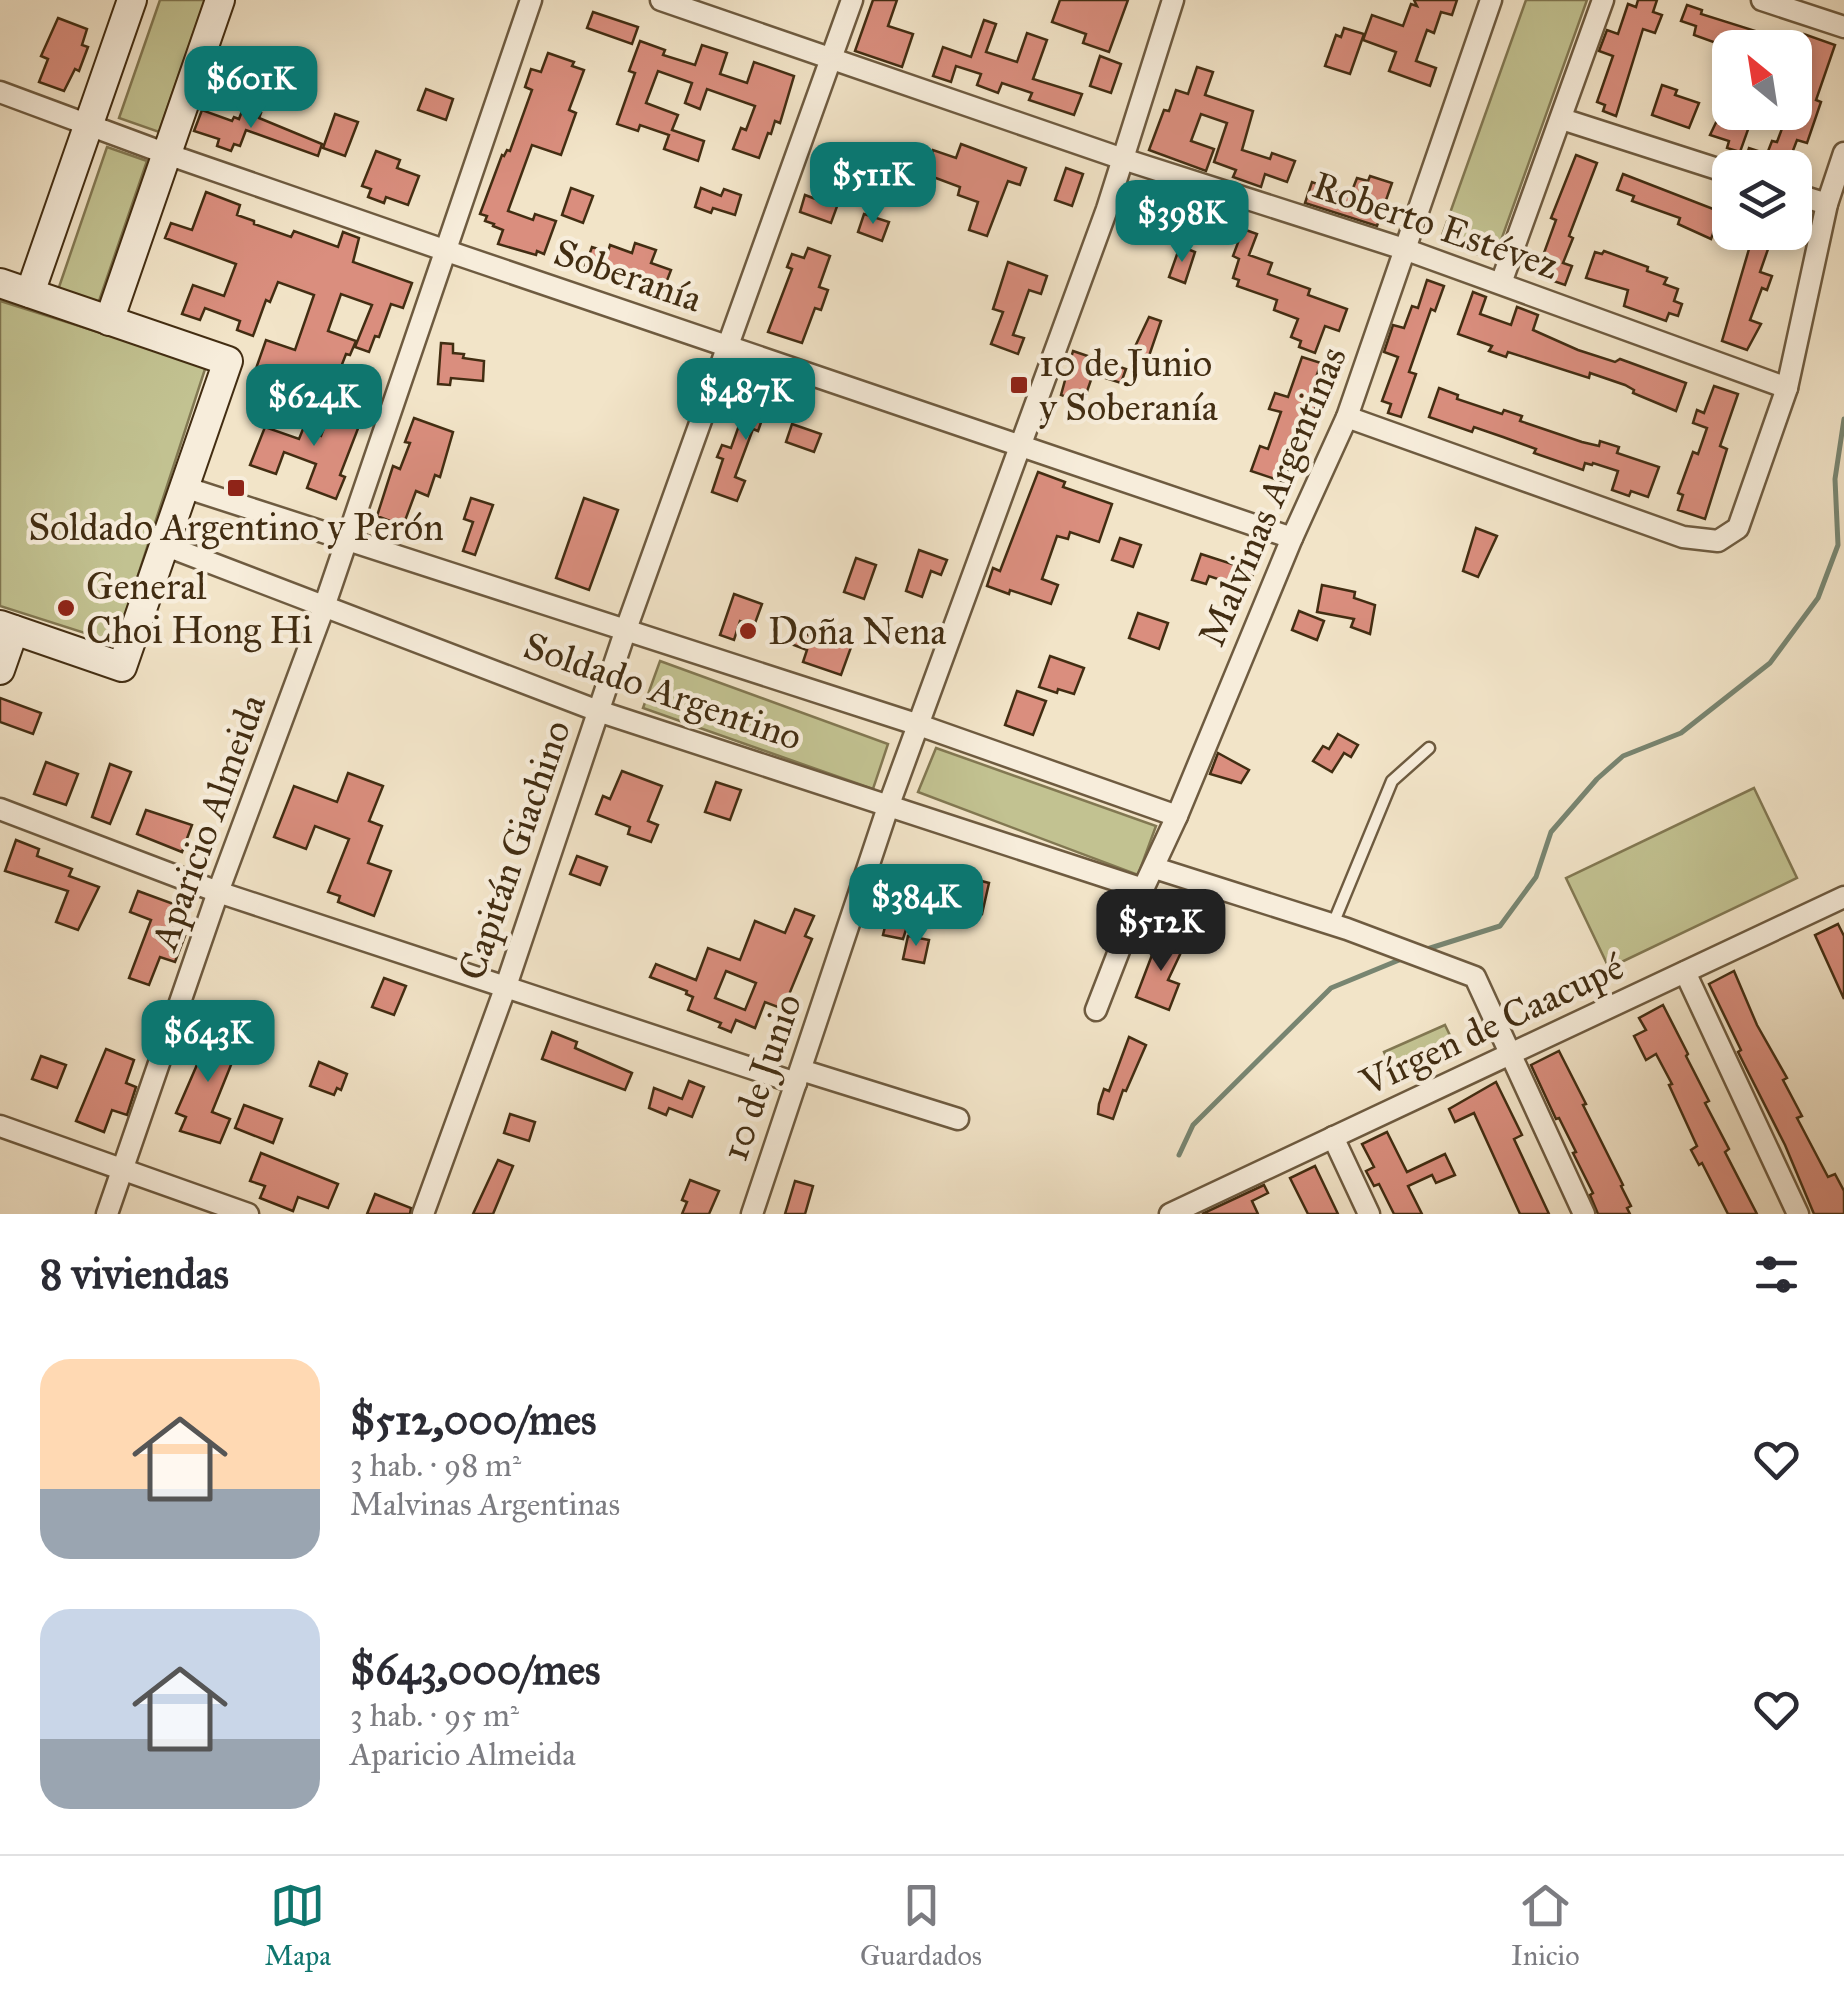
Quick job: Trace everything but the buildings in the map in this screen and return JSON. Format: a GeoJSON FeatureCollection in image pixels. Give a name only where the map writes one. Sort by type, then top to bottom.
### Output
{"type":"FeatureCollection","features":[{"type":"Feature","properties":{"kind":"main road"},"geometry":{"type":"LineString","coordinates":[[30,293],[132,0]]}},
{"type":"Feature","properties":{"kind":"main road"},"geometry":{"type":"LineString","coordinates":[[109,320],[220,0]]}},
{"type":"Feature","properties":{"kind":"main road"},"geometry":{"type":"LineString","coordinates":[[0,283],[228,362],[122,667],[7,627],[0,670]]}},
{"type":"Feature","properties":{"kind":"street","name":"Aparicio Almeida"},"geometry":{"type":"LineString","coordinates":[[107,1214],[218,892],[324,606],[532,0]]}},
{"type":"Feature","properties":{"kind":"street","name":"Roberto Estévez"},"geometry":{"type":"LineString","coordinates":[[661,0],[1123,158],[1407,250],[1787,388]]}},
{"type":"Feature","properties":{"kind":"street","name":"Capitán Giachino"},"geometry":{"type":"LineString","coordinates":[[423,1214],[852,0]]}},
{"type":"Feature","properties":{"kind":"street","name":"10 de Junio"},"geometry":{"type":"LineString","coordinates":[[752,1214],[888,807],[1123,158],[1174,0]]}},
{"type":"Feature","properties":{"kind":"street","name":"Malvinas Argentinas"},"geometry":{"type":"LineString","coordinates":[[1096,1010],[1143,888],[1155,868],[1292,538],[1347,417],[1491,0]]}},
{"type":"Feature","properties":{"kind":"street"},"geometry":{"type":"LineString","coordinates":[[1501,283],[1603,0]]}},
{"type":"Feature","properties":{"kind":"street"},"geometry":{"type":"LineString","coordinates":[[1762,0],[1844,27]]}},
{"type":"Feature","properties":{"kind":"street","name":"Soberanía"},"geometry":{"type":"LineString","coordinates":[[0,92],[444,250],[1292,538]]}},
{"type":"Feature","properties":{"kind":"street"},"geometry":{"type":"LineString","coordinates":[[1562,120],[1712,167]]}},
{"type":"Feature","properties":{"kind":"street"},"geometry":{"type":"LineString","coordinates":[[1347,417],[1684,537],[1718,542],[1738,528],[1787,388],[1827,204],[1844,153]]}},
{"type":"Feature","properties":{"kind":"street"},"geometry":{"type":"LineString","coordinates":[[1812,199],[1827,204]]}},
{"type":"Feature","properties":{"kind":"street","name":"Soldado Argentino"},"geometry":{"type":"LineString","coordinates":[[184,487],[919,725],[1177,816]]}},
{"type":"Feature","properties":{"kind":"street","name":"Soldado Argentino"},"geometry":{"type":"LineString","coordinates":[[164,545],[598,711],[1143,888]]}},
{"type":"Feature","properties":{"kind":"street"},"geometry":{"type":"LineString","coordinates":[[0,809],[218,892],[506,986],[798,1077],[958,1119]]}},
{"type":"Feature","properties":{"kind":"street"},"geometry":{"type":"LineString","coordinates":[[1155,868],[1340,927],[1474,976],[1584,1214]]}},
{"type":"Feature","properties":{"kind":"street","name":"Vírgen de Caacupé"},"geometry":{"type":"LineString","coordinates":[[1170,1214],[1844,897]]}},
{"type":"Feature","properties":{"kind":"street"},"geometry":{"type":"LineString","coordinates":[[1685,972],[1798,1214]]}},
{"type":"Feature","properties":{"kind":"street"},"geometry":{"type":"LineString","coordinates":[[0,1126],[248,1214]]}},
{"type":"Feature","properties":{"kind":"street"},"geometry":{"type":"LineString","coordinates":[[1333,1137],[1369,1214]]}},
{"type":"Feature","properties":{"kind":"lane"},"geometry":{"type":"LineString","coordinates":[[1340,927],[1392,781],[1430,748]]}},
{"type":"Feature","properties":{"kind":"green space"},"geometry":{"type":"Polygon","coordinates":[[[160,0],[205,0],[159,132],[119,118],[160,0]]]}},
{"type":"Feature","properties":{"kind":"green space"},"geometry":{"type":"Polygon","coordinates":[[[1526,0],[1587,0],[1494,260],[1440,241],[1526,0]]]}},
{"type":"Feature","properties":{"kind":"green space"},"geometry":{"type":"Polygon","coordinates":[[[107,147],[147,161],[98,304],[58,290],[107,147]]]}},
{"type":"Feature","properties":{"kind":"green space"},"geometry":{"type":"Polygon","coordinates":[[[0,301],[206,366],[116,643],[0,606],[0,301]]]}},
{"type":"Feature","properties":{"kind":"green space"},"geometry":{"type":"Polygon","coordinates":[[[660,661],[888,744],[873,789],[643,708],[660,661]]]}},
{"type":"Feature","properties":{"kind":"green space"},"geometry":{"type":"Polygon","coordinates":[[[936,748],[1156,826],[1138,875],[918,792],[936,748]]]}},
{"type":"Feature","properties":{"kind":"green space"},"geometry":{"type":"Polygon","coordinates":[[[1754,788],[1797,878],[1609,968],[1566,878],[1754,788]]]}},
{"type":"Feature","properties":{"kind":"green space"},"geometry":{"type":"Polygon","coordinates":[[[1445,1025],[1457,1050],[1395,1078],[1384,1052],[1445,1025]]]}},
{"type":"Feature","properties":{"kind":"waterway"},"geometry":{"type":"LineString","coordinates":[[1424,950],[1500,926],[1536,877],[1551,832],[1597,779],[1623,756],[1681,733],[1770,663],[1818,598],[1838,545],[1835,479],[1844,419]]}},
{"type":"Feature","properties":{"kind":"waterway"},"geometry":{"type":"LineString","coordinates":[[1179,1155],[1193,1125],[1331,988],[1404,958]]}},
{"type":"Feature","properties":{"kind":"place","name":"10 de Junio y Soberanía"},"geometry":{"type":"Point","coordinates":[1019,385]}},
{"type":"Feature","properties":{"kind":"place","name":"Soldado Argentino y Perón"},"geometry":{"type":"Point","coordinates":[236,488]}},
{"type":"Feature","properties":{"kind":"place","name":"General Choi Hong Hi"},"geometry":{"type":"Point","coordinates":[66,608]}},
{"type":"Feature","properties":{"kind":"place","name":"Doña Nena"},"geometry":{"type":"Point","coordinates":[748,631]}}]}
